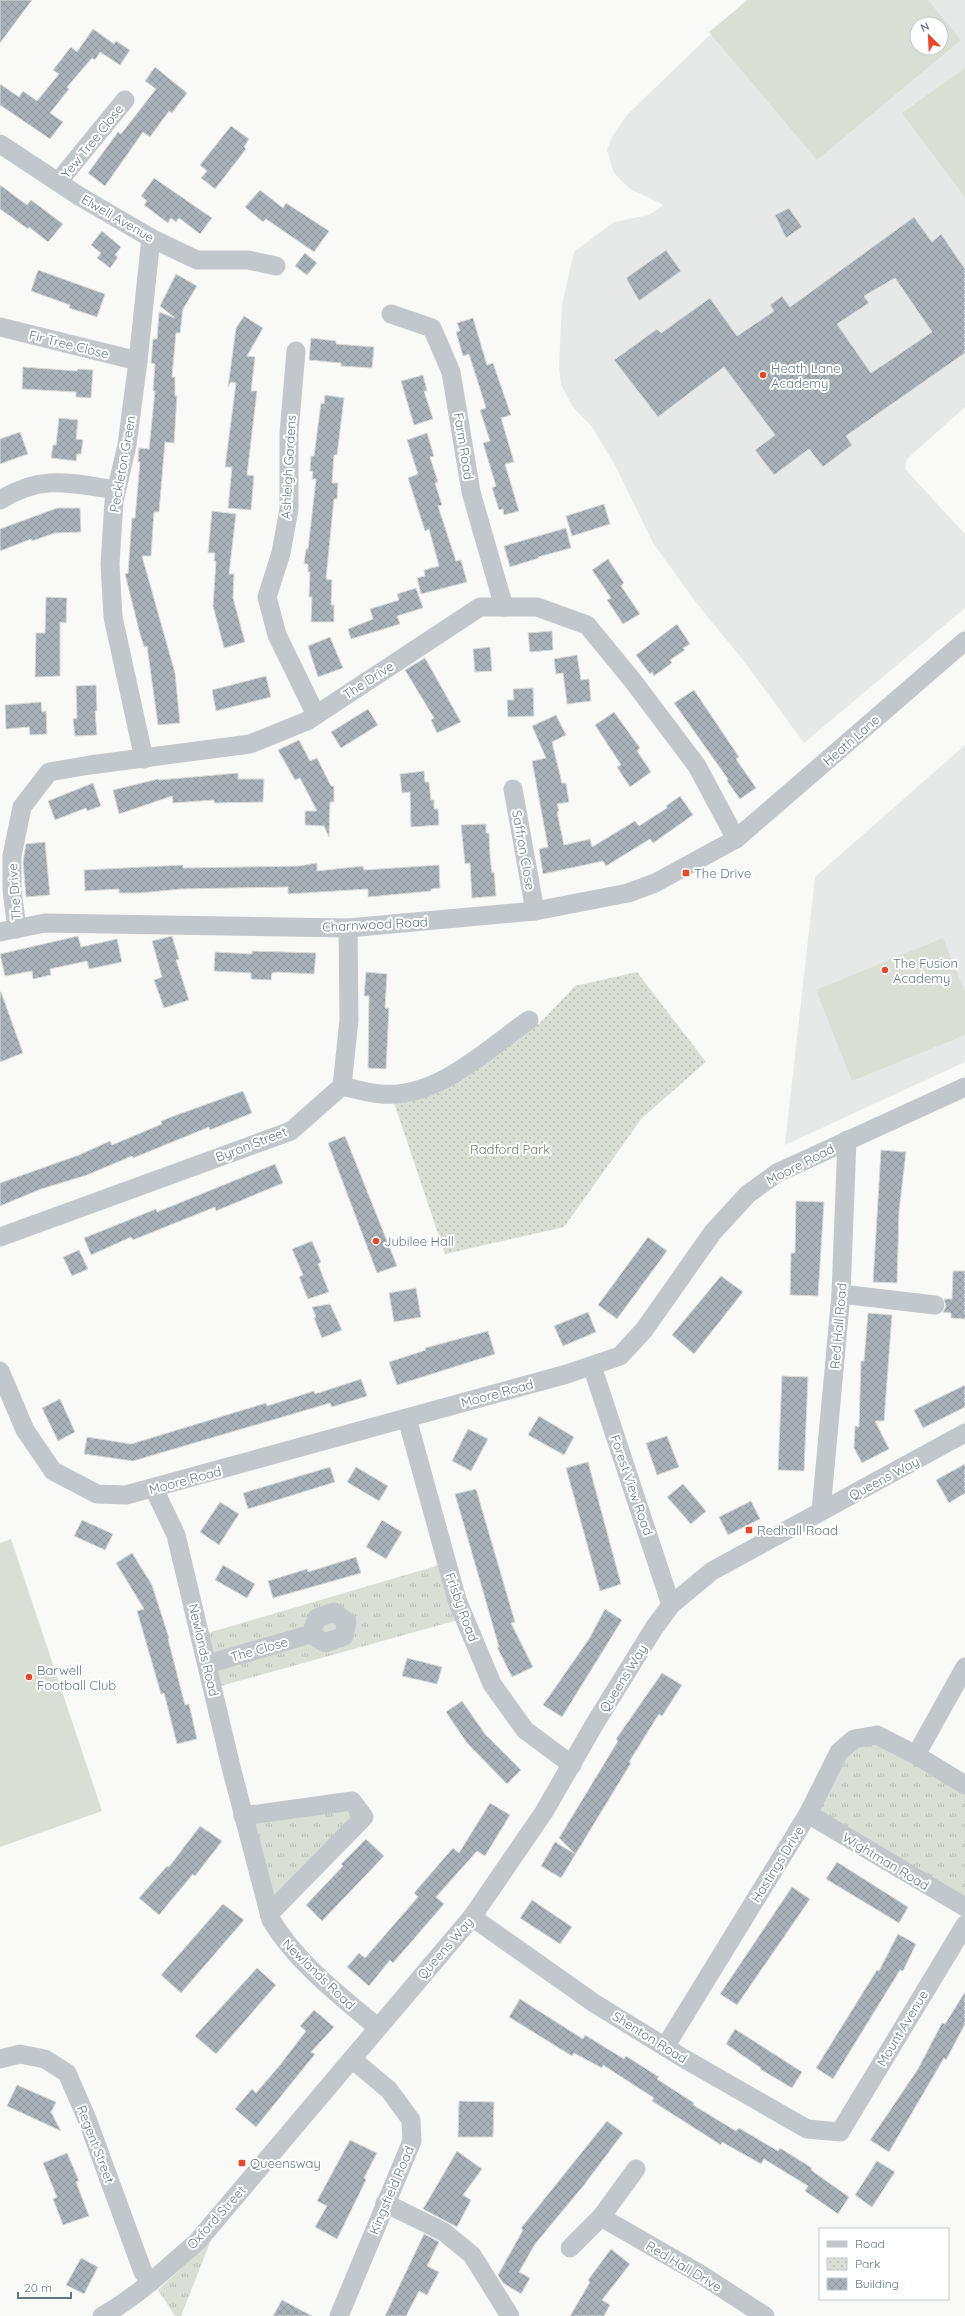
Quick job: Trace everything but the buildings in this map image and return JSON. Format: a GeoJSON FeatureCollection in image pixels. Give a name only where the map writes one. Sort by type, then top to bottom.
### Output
{"type":"FeatureCollection","features":[{"type":"Feature","properties":{"kind":"street","name":"Yew Tree Close"},"geometry":{"type":"LineString","coordinates":[[58,182],[125,100]]}},
{"type":"Feature","properties":{"kind":"street","name":"Elwell Avenue"},"geometry":{"type":"LineString","coordinates":[[0,144],[58,182],[151,238],[197,260],[248,260],[276,266]]}},
{"type":"Feature","properties":{"kind":"street","name":"Peckleton Green"},"geometry":{"type":"LineString","coordinates":[[144,759],[113,617],[110,564],[116,490],[127,444],[138,362],[151,238]]}},
{"type":"Feature","properties":{"kind":"street","name":"Farm Road"},"geometry":{"type":"LineString","coordinates":[[391,314],[432,328],[451,372],[471,492],[504,607]]}},
{"type":"Feature","properties":{"kind":"street","name":"Fir Tree Close"},"geometry":{"type":"LineString","coordinates":[[0,327],[138,362]]}},
{"type":"Feature","properties":{"kind":"street","name":"Ashleigh Gardens"},"geometry":{"type":"LineString","coordinates":[[296,351],[289,434],[289,510],[281,553],[267,597],[277,635],[316,714]]}},
{"type":"Feature","properties":{"kind":"street"},"geometry":{"type":"LineString","coordinates":[[0,500],[19,488],[54,481],[116,490]]}},
{"type":"Feature","properties":{"kind":"street","name":"The Drive"},"geometry":{"type":"LineString","coordinates":[[9,931],[12,890],[12,856],[22,807],[49,772],[90,765],[250,744],[307,721],[480,608],[537,607],[587,625],[633,681],[697,766],[736,839]]}},
{"type":"Feature","properties":{"kind":"street","name":"Heath Lane"},"geometry":{"type":"LineString","coordinates":[[736,839],[965,641]]}},
{"type":"Feature","properties":{"kind":"street","name":"Saffron Close"},"geometry":{"type":"LineString","coordinates":[[513,789],[535,911]]}},
{"type":"Feature","properties":{"kind":"street","name":"Charnwood Road"},"geometry":{"type":"LineString","coordinates":[[9,931],[45,923],[348,928],[535,911],[628,893],[655,883],[736,839]]}},
{"type":"Feature","properties":{"kind":"street"},"geometry":{"type":"LineString","coordinates":[[348,928],[348,1020],[342,1086],[382,1094],[411,1092],[450,1076],[529,1020]]}},
{"type":"Feature","properties":{"kind":"street","name":"Byron Street"},"geometry":{"type":"LineString","coordinates":[[0,1237],[291,1130],[342,1086]]}},
{"type":"Feature","properties":{"kind":"street","name":"Moore Road"},"geometry":{"type":"LineString","coordinates":[[0,1370],[26,1430],[53,1471],[97,1494],[126,1495],[154,1489],[592,1366],[620,1356],[644,1330],[712,1232],[748,1194],[777,1173],[965,1087]]}},
{"type":"Feature","properties":{"kind":"street","name":"Red Hall Road"},"geometry":{"type":"LineString","coordinates":[[821,1511],[841,1294],[847,1140]]}},
{"type":"Feature","properties":{"kind":"street"},"geometry":{"type":"LineString","coordinates":[[841,1294],[935,1305]]}},
{"type":"Feature","properties":{"kind":"street","name":"Forest View Road"},"geometry":{"type":"LineString","coordinates":[[592,1366],[671,1604]]}},
{"type":"Feature","properties":{"kind":"street","name":"Frisby Road"},"geometry":{"type":"LineString","coordinates":[[407,1418],[457,1600],[492,1684],[525,1730],[572,1765]]}},
{"type":"Feature","properties":{"kind":"street","name":"Queens Way"},"geometry":{"type":"LineString","coordinates":[[377,2027],[472,1917],[544,1812],[654,1628],[671,1604],[712,1571],[965,1433]]}},
{"type":"Feature","properties":{"kind":"street","name":"Newlands Road"},"geometry":{"type":"LineString","coordinates":[[154,1489],[176,1535],[269,1914],[282,1939],[318,1976],[377,2027]]}},
{"type":"Feature","properties":{"kind":"street","name":"The Close"},"geometry":{"type":"LineString","coordinates":[[208,1664],[311,1634]]}},
{"type":"Feature","properties":{"kind":"street"},"geometry":{"type":"LineString","coordinates":[[965,1667],[916,1755],[965,1785]]}},
{"type":"Feature","properties":{"kind":"street","name":"Hastings Drive"},"geometry":{"type":"LineString","coordinates":[[665,2047],[808,1814],[839,1752],[854,1739],[877,1735],[916,1755]]}},
{"type":"Feature","properties":{"kind":"street"},"geometry":{"type":"LineString","coordinates":[[244,1816],[352,1801],[364,1818],[269,1914]]}},
{"type":"Feature","properties":{"kind":"street","name":"Wightman Road"},"geometry":{"type":"LineString","coordinates":[[808,1814],[965,1907]]}},
{"type":"Feature","properties":{"kind":"street","name":"Shenton Road"},"geometry":{"type":"LineString","coordinates":[[472,1917],[594,2003],[665,2047],[807,2129],[840,2132]]}},
{"type":"Feature","properties":{"kind":"street","name":"Mount Avenue"},"geometry":{"type":"LineString","coordinates":[[840,2132],[965,1925]]}},
{"type":"Feature","properties":{"kind":"street","name":"Oxford Street"},"geometry":{"type":"LineString","coordinates":[[102,2316],[118,2307],[151,2282],[197,2242],[352,2059],[377,2027]]}},
{"type":"Feature","properties":{"kind":"street","name":"Regent Street"},"geometry":{"type":"LineString","coordinates":[[0,2059],[20,2054],[45,2059],[67,2073],[88,2119],[143,2272],[151,2282]]}},
{"type":"Feature","properties":{"kind":"street","name":"Kingsfield Road"},"geometry":{"type":"LineString","coordinates":[[339,2316],[412,2141],[411,2120],[390,2090],[352,2059]]}},
{"type":"Feature","properties":{"kind":"street"},"geometry":{"type":"LineString","coordinates":[[570,2248],[601,2217],[636,2168]]}},
{"type":"Feature","properties":{"kind":"street"},"geometry":{"type":"LineString","coordinates":[[385,2203],[444,2232],[472,2255],[510,2316]]}},
{"type":"Feature","properties":{"kind":"street","name":"Red Hall Drive"},"geometry":{"type":"LineString","coordinates":[[601,2217],[700,2274],[765,2316]]}},
{"type":"Feature","properties":{"kind":"shaded area","name":"Heath Lane Academy"},"geometry":{"type":"Polygon","coordinates":[[[746,0],[965,0],[965,407],[907,459],[905,469],[965,534],[965,608],[804,743],[743,660],[698,605],[653,543],[616,467],[592,427],[573,407],[561,385],[559,366],[562,304],[574,252],[614,222],[649,215],[664,205],[630,189],[614,173],[607,150],[612,137],[627,115],[746,0]]]}},
{"type":"Feature","properties":{"kind":"shaded area","name":"The Fusion Academy"},"geometry":{"type":"Polygon","coordinates":[[[965,745],[965,1062],[785,1145],[815,877],[965,745]]]}},
{"type":"Feature","properties":{"kind":"green space"},"geometry":{"type":"Polygon","coordinates":[[[748,0],[928,0],[941,16],[909,16],[909,56],[942,56],[817,160],[709,32],[748,0]]]}},
{"type":"Feature","properties":{"kind":"green space"},"geometry":{"type":"Polygon","coordinates":[[[949,25],[961,40],[949,50],[949,25]]]}},
{"type":"Feature","properties":{"kind":"green space"},"geometry":{"type":"Polygon","coordinates":[[[965,68],[965,197],[902,113],[965,68]]]}},
{"type":"Feature","properties":{"kind":"green space"},"geometry":{"type":"Polygon","coordinates":[[[943,938],[965,992],[965,1035],[852,1081],[816,990],[943,938]]]}},
{"type":"Feature","properties":{"kind":"green space","name":"Radford Park"},"geometry":{"type":"Polygon","coordinates":[[[637,972],[706,1062],[642,1118],[564,1227],[445,1254],[394,1103],[533,1024],[539,1024],[575,986],[637,972]]]}},
{"type":"Feature","properties":{"kind":"green space","name":"Barwell Football Club"},"geometry":{"type":"Polygon","coordinates":[[[11,1539],[102,1811],[0,1847],[0,1543],[11,1539]]]}},
{"type":"Feature","properties":{"kind":"green space"},"geometry":{"type":"Polygon","coordinates":[[[443,1564],[465,1618],[217,1687],[201,1635],[443,1564]]]}},
{"type":"Feature","properties":{"kind":"green space"},"geometry":{"type":"Polygon","coordinates":[[[877,1735],[965,1785],[965,1907],[808,1814],[839,1752],[877,1735]]]}},
{"type":"Feature","properties":{"kind":"green space"},"geometry":{"type":"Polygon","coordinates":[[[352,1801],[364,1817],[271,1920],[243,1816],[352,1801]]]}},
{"type":"Feature","properties":{"kind":"green space"},"geometry":{"type":"Polygon","coordinates":[[[211,2240],[181,2316],[175,2316],[158,2290],[211,2240]]]}},
{"type":"Feature","properties":{"kind":"place","name":"Heath Lane Academy"},"geometry":{"type":"Point","coordinates":[763,375]}},
{"type":"Feature","properties":{"kind":"place","name":"The Drive"},"geometry":{"type":"Point","coordinates":[686,873]}},
{"type":"Feature","properties":{"kind":"place","name":"The Fusion Academy"},"geometry":{"type":"Point","coordinates":[885,970]}},
{"type":"Feature","properties":{"kind":"place","name":"Jubilee Hall"},"geometry":{"type":"Point","coordinates":[376,1241]}},
{"type":"Feature","properties":{"kind":"place","name":"Redhall Road"},"geometry":{"type":"Point","coordinates":[749,1530]}},
{"type":"Feature","properties":{"kind":"place","name":"Barwell Football Club"},"geometry":{"type":"Point","coordinates":[29,1677]}},
{"type":"Feature","properties":{"kind":"place","name":"Queensway"},"geometry":{"type":"Point","coordinates":[242,2163]}}]}
